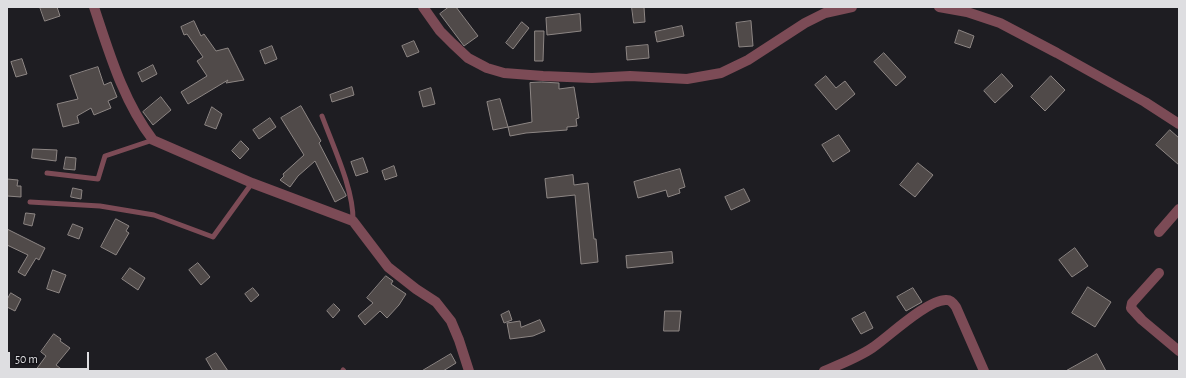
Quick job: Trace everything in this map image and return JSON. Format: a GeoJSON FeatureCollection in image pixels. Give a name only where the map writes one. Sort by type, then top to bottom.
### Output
{"type":"FeatureCollection","features":[{"type":"Feature","properties":{"kind":"street"},"geometry":{"type":"LineString","coordinates":[[94,7],[112,65],[142,126],[153,140],[252,182],[353,221],[388,267],[436,302],[451,321],[469,371]]}},
{"type":"Feature","properties":{"kind":"street"},"geometry":{"type":"LineString","coordinates":[[424,7],[440,31],[468,58],[487,68],[504,73],[592,78],[630,76],[688,79],[721,73],[748,60],[805,23],[825,13],[852,7]]}},
{"type":"Feature","properties":{"kind":"street"},"geometry":{"type":"LineString","coordinates":[[939,7],[967,12],[1000,23],[1138,99],[1179,124]]}},
{"type":"Feature","properties":{"kind":"street"},"geometry":{"type":"LineString","coordinates":[[1159,232],[1179,209]]}},
{"type":"Feature","properties":{"kind":"street"},"geometry":{"type":"LineString","coordinates":[[1159,273],[1132,303],[1131,308],[1142,320],[1179,351]]}},
{"type":"Feature","properties":{"kind":"street"},"geometry":{"type":"LineString","coordinates":[[824,371],[853,359],[872,348],[920,311],[937,302],[947,300],[952,302],[956,307],[984,371]]}},
{"type":"Feature","properties":{"kind":"lane"},"geometry":{"type":"LineString","coordinates":[[322,116],[348,186],[353,211],[353,221]]}},
{"type":"Feature","properties":{"kind":"lane"},"geometry":{"type":"LineString","coordinates":[[47,173],[98,179],[105,156],[153,140]]}},
{"type":"Feature","properties":{"kind":"lane"},"geometry":{"type":"LineString","coordinates":[[30,202],[100,206],[154,215],[213,237],[252,182]]}},
{"type":"Feature","properties":{"kind":"building"},"geometry":{"type":"Polygon","coordinates":[[[40,7],[57,7],[60,16],[45,21],[40,7]]]}},
{"type":"Feature","properties":{"kind":"building"},"geometry":{"type":"Polygon","coordinates":[[[449,7],[456,7],[478,36],[464,46],[440,14],[449,7]]]}},
{"type":"Feature","properties":{"kind":"building"},"geometry":{"type":"Polygon","coordinates":[[[632,7],[644,7],[645,22],[634,23],[632,7]]]}},
{"type":"Feature","properties":{"kind":"building"},"geometry":{"type":"Polygon","coordinates":[[[580,14],[581,31],[547,35],[546,18],[580,14]]]}},
{"type":"Feature","properties":{"kind":"building"},"geometry":{"type":"Polygon","coordinates":[[[194,21],[201,36],[204,34],[216,51],[228,48],[244,80],[226,83],[228,80],[188,104],[181,92],[207,76],[197,61],[203,57],[187,34],[184,35],[181,27],[194,21]]]}},
{"type":"Feature","properties":{"kind":"building"},"geometry":{"type":"Polygon","coordinates":[[[751,21],[753,46],[739,47],[736,23],[751,21]]]}},
{"type":"Feature","properties":{"kind":"building"},"geometry":{"type":"Polygon","coordinates":[[[522,22],[529,28],[513,49],[506,43],[522,22]]]}},
{"type":"Feature","properties":{"kind":"building"},"geometry":{"type":"Polygon","coordinates":[[[682,26],[684,36],[657,42],[655,32],[682,26]]]}},
{"type":"Feature","properties":{"kind":"building"},"geometry":{"type":"Polygon","coordinates":[[[959,30],[974,36],[970,48],[955,43],[959,30]]]}},
{"type":"Feature","properties":{"kind":"building"},"geometry":{"type":"Polygon","coordinates":[[[535,31],[544,31],[543,61],[535,61],[535,31]]]}},
{"type":"Feature","properties":{"kind":"building"},"geometry":{"type":"Polygon","coordinates":[[[414,41],[419,52],[407,57],[402,46],[414,41]]]}},
{"type":"Feature","properties":{"kind":"building"},"geometry":{"type":"Polygon","coordinates":[[[648,45],[649,58],[627,60],[626,47],[648,45]]]}},
{"type":"Feature","properties":{"kind":"building"},"geometry":{"type":"Polygon","coordinates":[[[272,46],[277,59],[265,64],[260,51],[272,46]]]}},
{"type":"Feature","properties":{"kind":"building"},"geometry":{"type":"Polygon","coordinates":[[[884,53],[906,77],[896,86],[874,62],[884,53]]]}},
{"type":"Feature","properties":{"kind":"building"},"geometry":{"type":"Polygon","coordinates":[[[22,59],[27,74],[16,77],[11,62],[22,59]]]}},
{"type":"Feature","properties":{"kind":"building"},"geometry":{"type":"Polygon","coordinates":[[[153,65],[157,74],[142,82],[138,73],[153,65]]]}},
{"type":"Feature","properties":{"kind":"building"},"geometry":{"type":"Polygon","coordinates":[[[98,67],[104,85],[111,82],[117,97],[108,101],[111,108],[94,115],[91,108],[77,116],[79,123],[63,127],[57,104],[78,99],[70,76],[98,67]]]}},
{"type":"Feature","properties":{"kind":"building"},"geometry":{"type":"Polygon","coordinates":[[[1002,74],[1013,86],[995,103],[984,91],[1002,74]]]}},
{"type":"Feature","properties":{"kind":"building"},"geometry":{"type":"Polygon","coordinates":[[[826,76],[836,88],[845,81],[855,94],[836,110],[815,85],[826,76]]]}},
{"type":"Feature","properties":{"kind":"building"},"geometry":{"type":"Polygon","coordinates":[[[1051,76],[1065,90],[1045,111],[1031,97],[1051,76]]]}},
{"type":"Feature","properties":{"kind":"building"},"geometry":{"type":"Polygon","coordinates":[[[530,83],[559,83],[559,89],[574,87],[579,118],[576,119],[577,126],[567,127],[567,130],[526,133],[510,136],[508,127],[532,122],[530,83]]]}},
{"type":"Feature","properties":{"kind":"building"},"geometry":{"type":"Polygon","coordinates":[[[352,87],[354,95],[332,102],[330,95],[352,87]]]}},
{"type":"Feature","properties":{"kind":"building"},"geometry":{"type":"Polygon","coordinates":[[[431,88],[435,104],[423,107],[419,92],[431,88]]]}},
{"type":"Feature","properties":{"kind":"building"},"geometry":{"type":"Polygon","coordinates":[[[161,97],[171,110],[153,125],[143,112],[161,97]]]}},
{"type":"Feature","properties":{"kind":"building"},"geometry":{"type":"Polygon","coordinates":[[[500,99],[508,127],[493,130],[487,102],[500,99]]]}},
{"type":"Feature","properties":{"kind":"building"},"geometry":{"type":"Polygon","coordinates":[[[301,106],[321,141],[319,143],[346,195],[335,202],[315,161],[298,176],[290,187],[280,180],[284,176],[283,174],[304,155],[281,118],[301,106]]]}},
{"type":"Feature","properties":{"kind":"building"},"geometry":{"type":"Polygon","coordinates":[[[212,107],[222,114],[216,129],[205,125],[212,107]]]}},
{"type":"Feature","properties":{"kind":"building"},"geometry":{"type":"Polygon","coordinates":[[[270,118],[276,127],[259,139],[253,130],[270,118]]]}},
{"type":"Feature","properties":{"kind":"building"},"geometry":{"type":"Polygon","coordinates":[[[1170,130],[1179,138],[1179,165],[1156,145],[1170,130]]]}},
{"type":"Feature","properties":{"kind":"building"},"geometry":{"type":"Polygon","coordinates":[[[839,135],[850,151],[833,162],[822,145],[839,135]]]}},
{"type":"Feature","properties":{"kind":"building"},"geometry":{"type":"Polygon","coordinates":[[[241,141],[249,149],[240,159],[232,151],[241,141]]]}},
{"type":"Feature","properties":{"kind":"building"},"geometry":{"type":"Polygon","coordinates":[[[33,149],[57,150],[56,161],[32,158],[33,149]]]}},
{"type":"Feature","properties":{"kind":"building"},"geometry":{"type":"Polygon","coordinates":[[[66,157],[76,158],[75,170],[64,169],[66,157]]]}},
{"type":"Feature","properties":{"kind":"building"},"geometry":{"type":"Polygon","coordinates":[[[363,158],[368,172],[356,176],[351,162],[363,158]]]}},
{"type":"Feature","properties":{"kind":"building"},"geometry":{"type":"Polygon","coordinates":[[[918,163],[933,175],[915,197],[900,185],[918,163]]]}},
{"type":"Feature","properties":{"kind":"building"},"geometry":{"type":"Polygon","coordinates":[[[394,166],[397,176],[385,180],[382,171],[394,166]]]}},
{"type":"Feature","properties":{"kind":"building"},"geometry":{"type":"Polygon","coordinates":[[[680,169],[685,187],[679,189],[680,193],[668,197],[666,190],[638,198],[634,182],[680,169]]]}},
{"type":"Feature","properties":{"kind":"building"},"geometry":{"type":"Polygon","coordinates":[[[573,175],[574,185],[588,183],[598,262],[581,264],[575,195],[547,198],[545,179],[573,175]]]}},
{"type":"Feature","properties":{"kind":"building"},"geometry":{"type":"Polygon","coordinates":[[[7,179],[18,180],[17,186],[21,186],[21,197],[7,196],[7,179]]]}},
{"type":"Feature","properties":{"kind":"building"},"geometry":{"type":"Polygon","coordinates":[[[73,188],[82,190],[81,199],[71,197],[73,188]]]}},
{"type":"Feature","properties":{"kind":"building"},"geometry":{"type":"Polygon","coordinates":[[[744,189],[750,201],[731,210],[725,197],[744,189]]]}},
{"type":"Feature","properties":{"kind":"building"},"geometry":{"type":"Polygon","coordinates":[[[26,213],[35,214],[32,226],[24,224],[26,213]]]}},
{"type":"Feature","properties":{"kind":"building"},"geometry":{"type":"Polygon","coordinates":[[[116,219],[129,226],[126,231],[129,233],[116,255],[101,247],[116,219]]]}},
{"type":"Feature","properties":{"kind":"building"},"geometry":{"type":"Polygon","coordinates":[[[73,224],[83,228],[79,239],[68,235],[73,224]]]}},
{"type":"Feature","properties":{"kind":"building"},"geometry":{"type":"Polygon","coordinates":[[[7,229],[45,248],[39,260],[36,258],[25,276],[18,272],[28,255],[7,245],[7,229]]]}},
{"type":"Feature","properties":{"kind":"building"},"geometry":{"type":"Polygon","coordinates":[[[1075,248],[1088,266],[1072,277],[1059,260],[1075,248]]]}},
{"type":"Feature","properties":{"kind":"building"},"geometry":{"type":"Polygon","coordinates":[[[672,252],[673,263],[627,268],[626,256],[672,252]]]}},
{"type":"Feature","properties":{"kind":"building"},"geometry":{"type":"Polygon","coordinates":[[[198,263],[210,277],[201,285],[189,270],[198,263]]]}},
{"type":"Feature","properties":{"kind":"building"},"geometry":{"type":"Polygon","coordinates":[[[130,268],[145,278],[138,290],[122,279],[130,268]]]}},
{"type":"Feature","properties":{"kind":"building"},"geometry":{"type":"Polygon","coordinates":[[[53,270],[66,275],[59,293],[47,289],[53,270]]]}},
{"type":"Feature","properties":{"kind":"building"},"geometry":{"type":"Polygon","coordinates":[[[386,276],[393,281],[391,284],[406,294],[399,305],[387,318],[380,311],[365,325],[358,316],[373,303],[367,298],[386,276]]]}},
{"type":"Feature","properties":{"kind":"building"},"geometry":{"type":"Polygon","coordinates":[[[1088,287],[1111,302],[1095,327],[1072,313],[1088,287]]]}},
{"type":"Feature","properties":{"kind":"building"},"geometry":{"type":"Polygon","coordinates":[[[253,288],[259,295],[251,302],[245,294],[253,288]]]}},
{"type":"Feature","properties":{"kind":"building"},"geometry":{"type":"Polygon","coordinates":[[[913,288],[922,302],[906,311],[897,297],[913,288]]]}},
{"type":"Feature","properties":{"kind":"building"},"geometry":{"type":"Polygon","coordinates":[[[11,293],[21,299],[15,311],[7,307],[7,300],[11,293]]]}},
{"type":"Feature","properties":{"kind":"building"},"geometry":{"type":"Polygon","coordinates":[[[334,304],[340,310],[333,318],[327,311],[334,304]]]}},
{"type":"Feature","properties":{"kind":"building"},"geometry":{"type":"Polygon","coordinates":[[[509,311],[512,320],[504,323],[501,315],[509,311]]]}},
{"type":"Feature","properties":{"kind":"building"},"geometry":{"type":"Polygon","coordinates":[[[665,311],[681,311],[679,331],[664,331],[665,311]]]}},
{"type":"Feature","properties":{"kind":"building"},"geometry":{"type":"Polygon","coordinates":[[[865,312],[873,328],[861,334],[852,319],[865,312]]]}},
{"type":"Feature","properties":{"kind":"building"},"geometry":{"type":"Polygon","coordinates":[[[540,320],[545,331],[533,336],[510,339],[507,323],[520,321],[521,327],[540,320]]]}},
{"type":"Feature","properties":{"kind":"building"},"geometry":{"type":"Polygon","coordinates":[[[54,334],[61,339],[60,341],[70,348],[56,365],[64,371],[35,371],[46,356],[41,352],[54,334]]]}},
{"type":"Feature","properties":{"kind":"building"},"geometry":{"type":"Polygon","coordinates":[[[216,353],[228,371],[213,371],[206,359],[216,353]]]}},
{"type":"Feature","properties":{"kind":"building"},"geometry":{"type":"Polygon","coordinates":[[[451,354],[456,363],[443,371],[422,371],[451,354]]]}},
{"type":"Feature","properties":{"kind":"building"},"geometry":{"type":"Polygon","coordinates":[[[1097,354],[1106,371],[1066,371],[1097,354]]]}}]}
